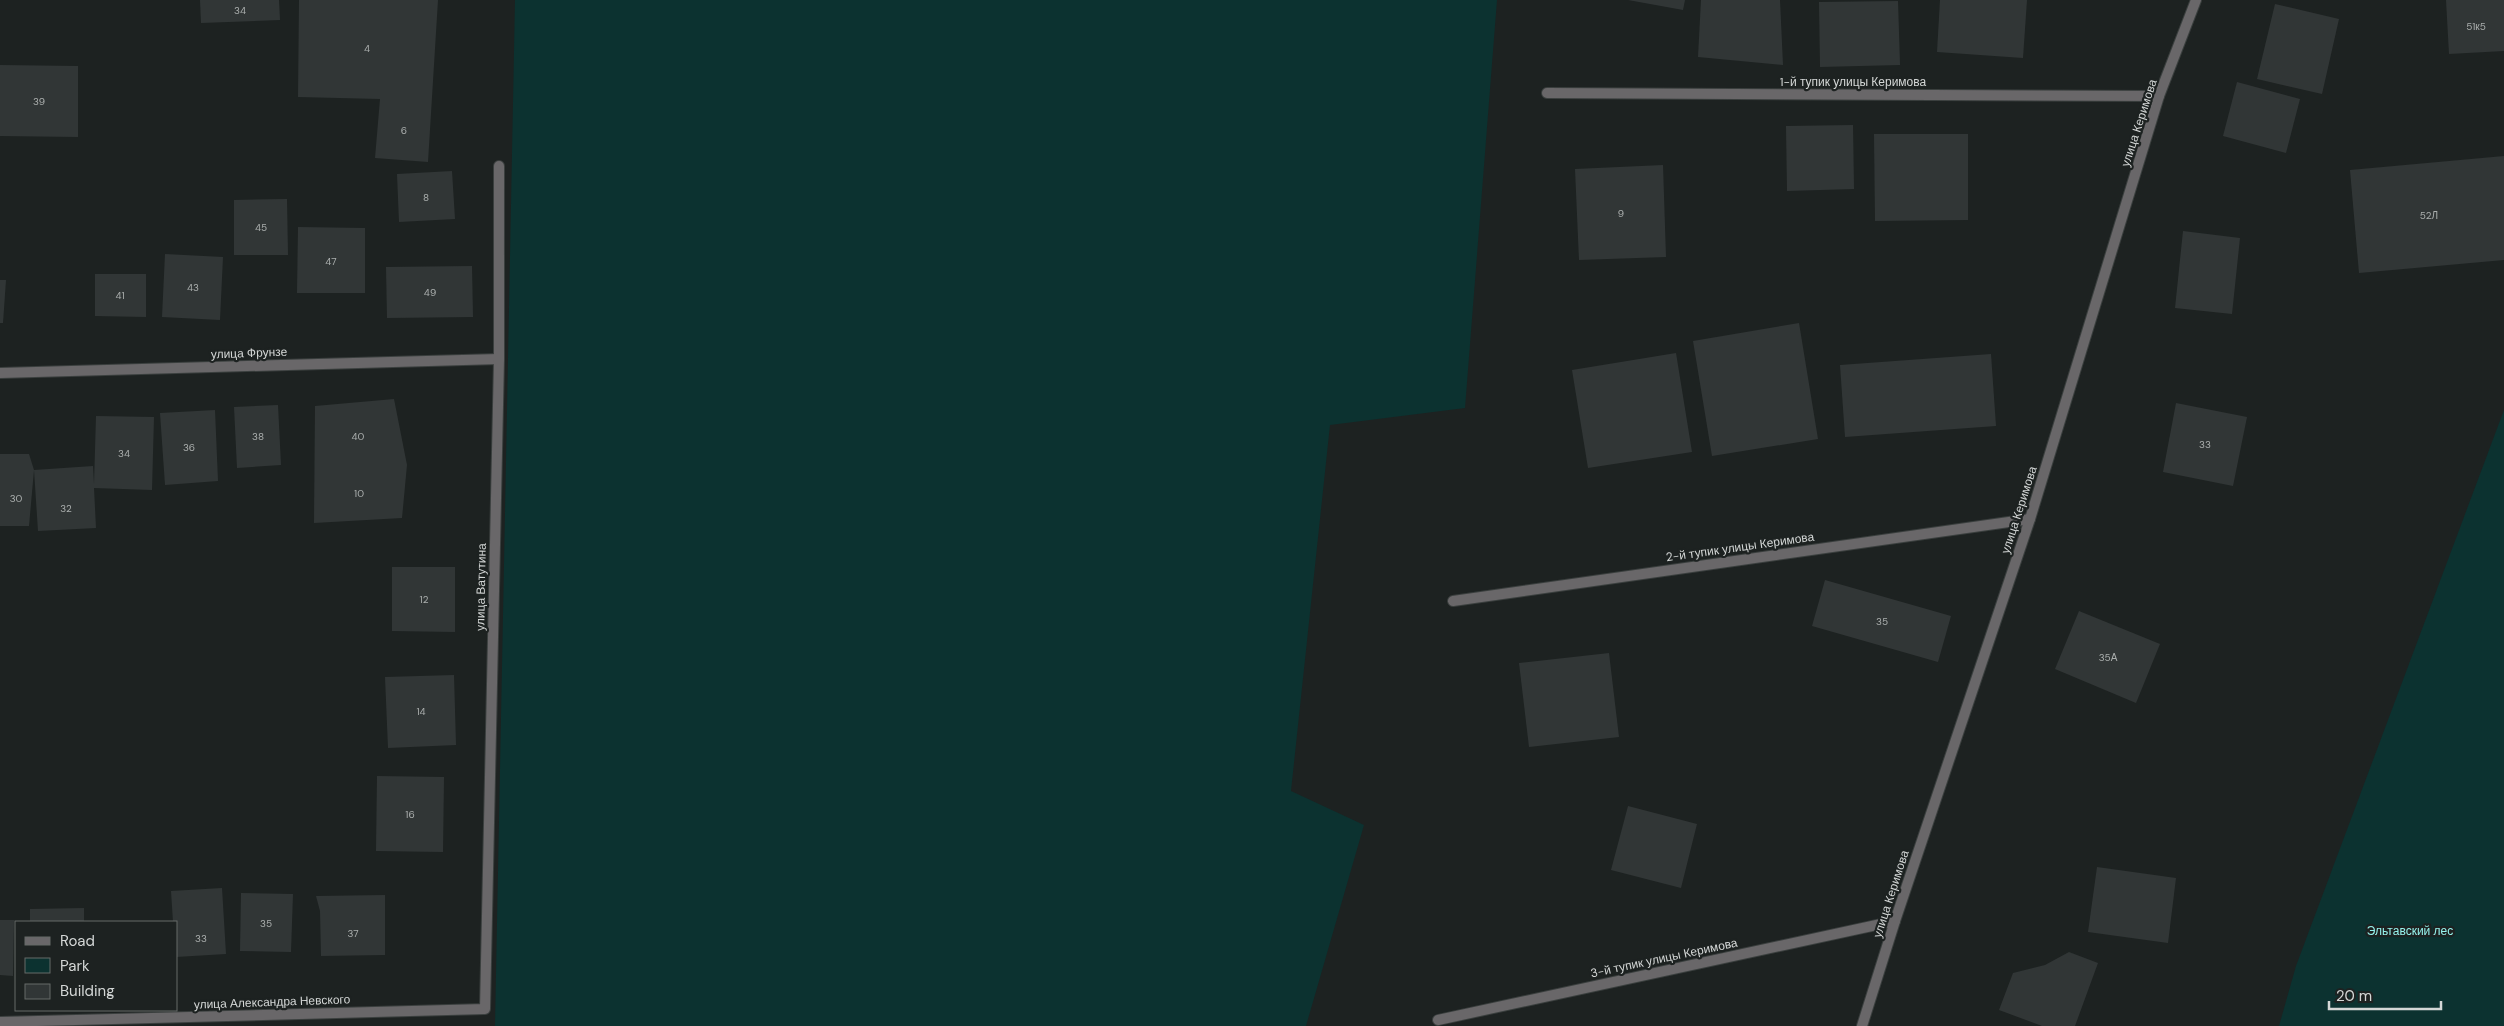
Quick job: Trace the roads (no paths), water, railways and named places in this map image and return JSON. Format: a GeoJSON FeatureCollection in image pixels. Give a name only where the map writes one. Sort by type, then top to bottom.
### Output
{"type":"FeatureCollection","features":[{"type":"Feature","properties":{"kind":"street","name":"улица Керимова"},"geometry":{"type":"LineString","coordinates":[[1862,1026],[1895,921],[2030,519],[2159,96],[2196,0]]}},
{"type":"Feature","properties":{"kind":"street","name":"1-й тупик улицы Керимова"},"geometry":{"type":"LineString","coordinates":[[1547,92],[2159,96]]}},
{"type":"Feature","properties":{"kind":"street","name":"улица Ватутина"},"geometry":{"type":"LineString","coordinates":[[485,1009],[499,359],[498,166]]}},
{"type":"Feature","properties":{"kind":"street","name":"улица Фрунзе"},"geometry":{"type":"LineString","coordinates":[[0,373],[499,359]]}},
{"type":"Feature","properties":{"kind":"street","name":"2-й тупик улицы Керимова"},"geometry":{"type":"LineString","coordinates":[[1453,600],[2030,519]]}},
{"type":"Feature","properties":{"kind":"street","name":"3-й тупик улицы Керимова"},"geometry":{"type":"LineString","coordinates":[[1438,1020],[1895,921]]}},
{"type":"Feature","properties":{"kind":"street","name":"улица Александра Невского"},"geometry":{"type":"LineString","coordinates":[[0,1022],[485,1009]]}},
{"type":"Feature","properties":{"kind":"park label","name":"Эльтавский лес"},"geometry":{"type":"Point","coordinates":[2410,931]}}]}
